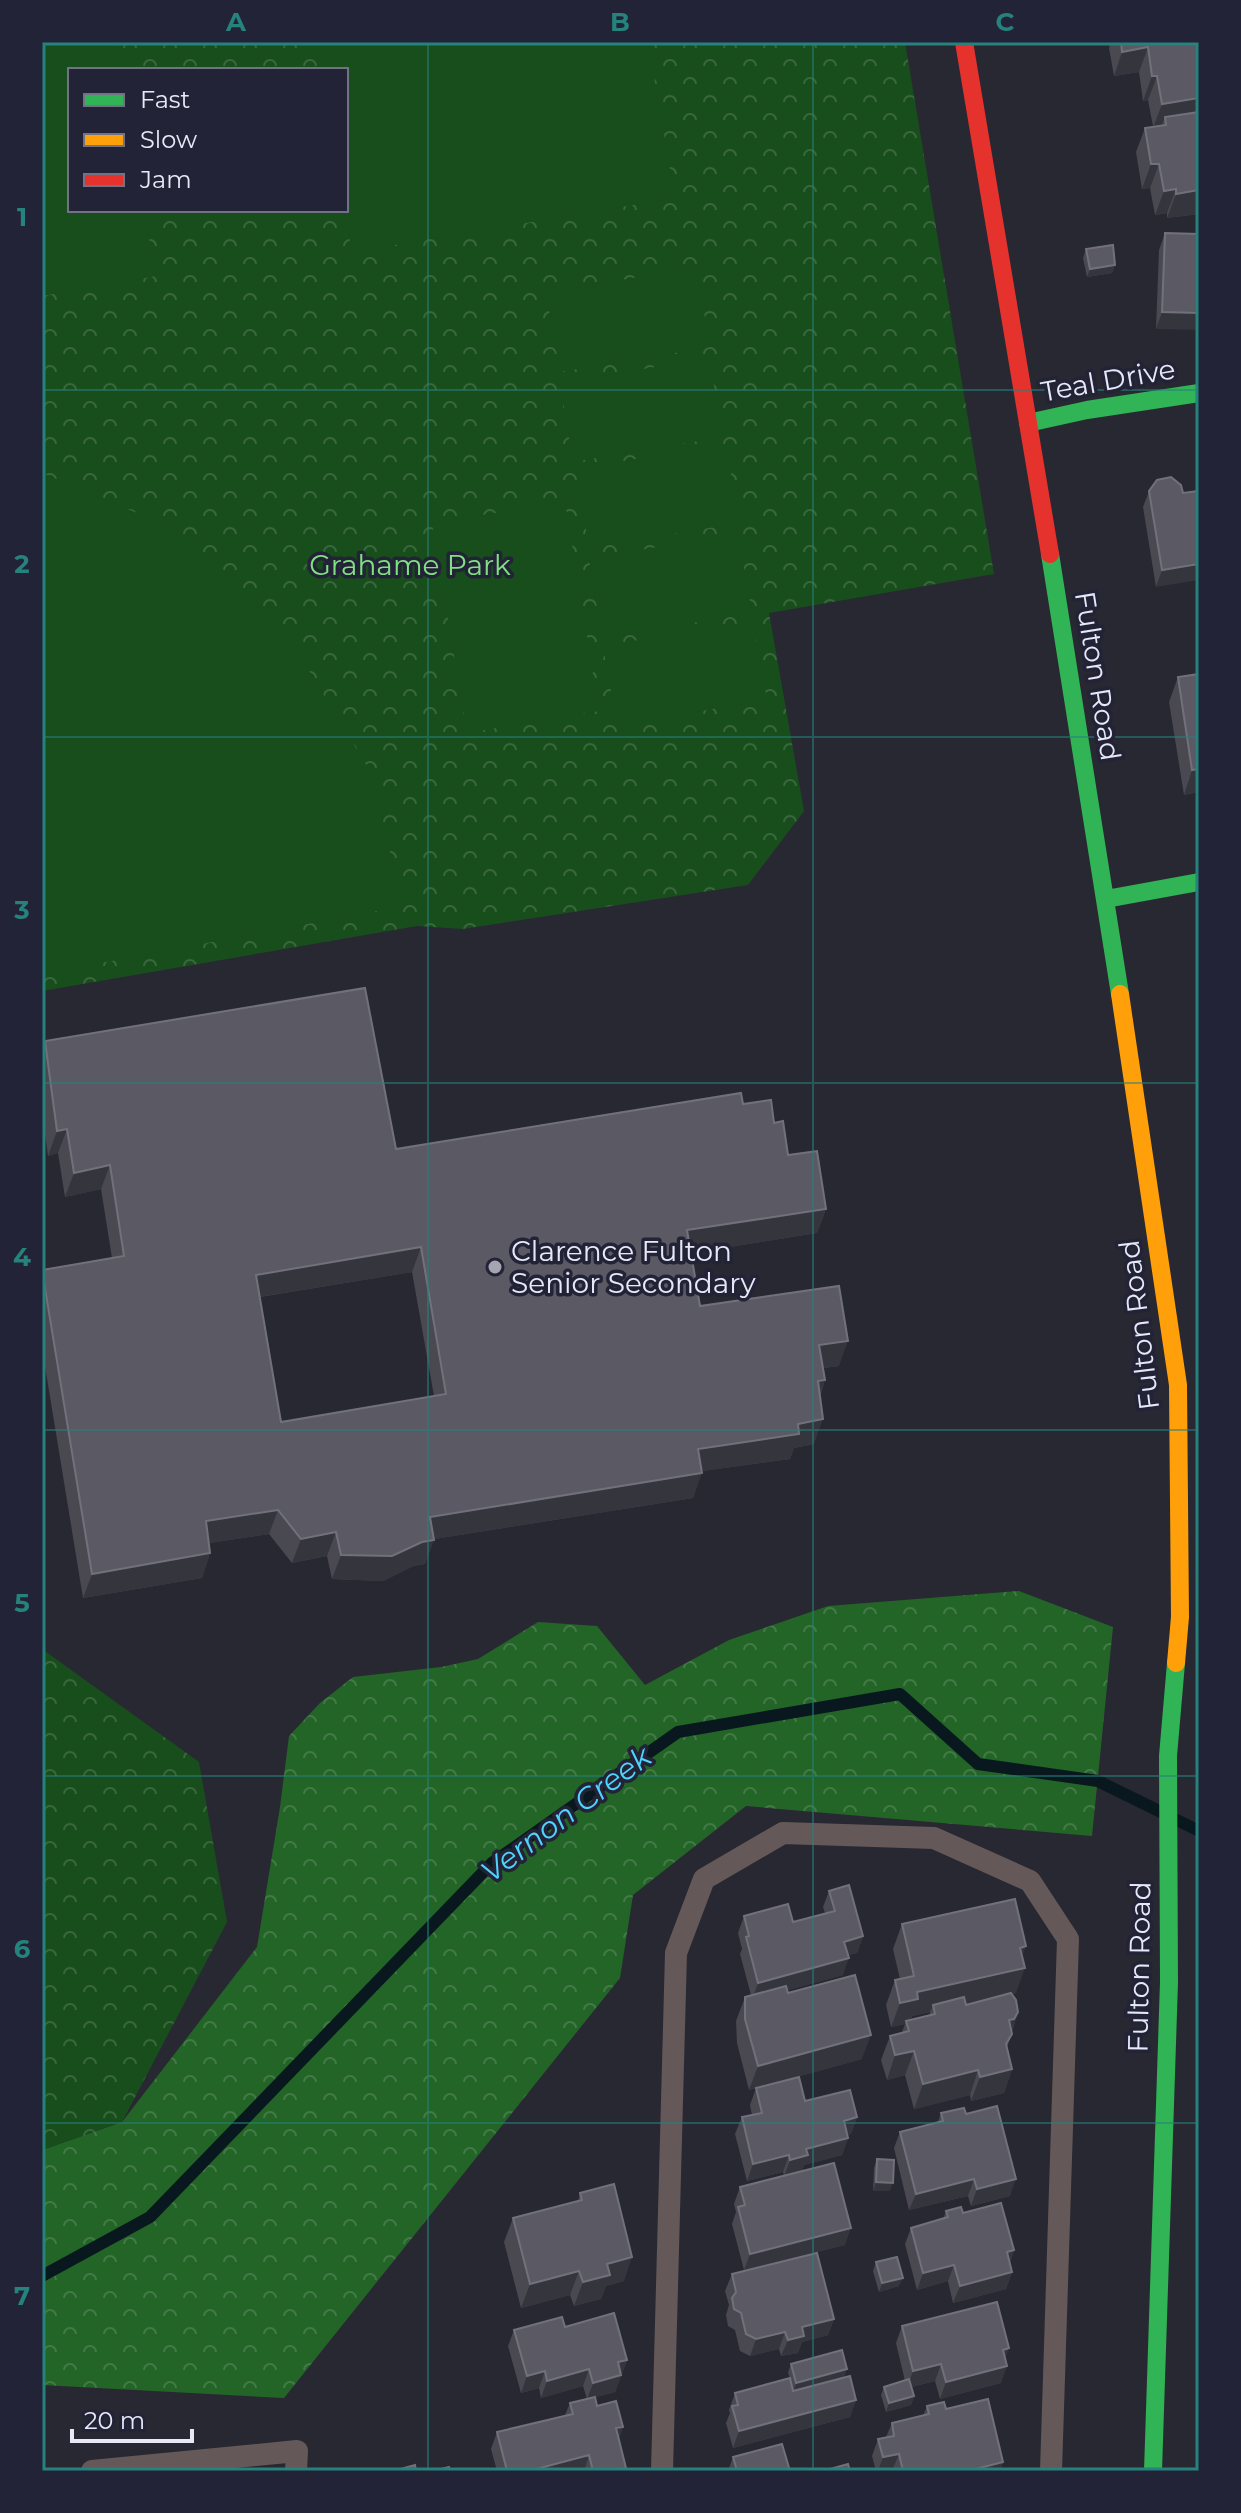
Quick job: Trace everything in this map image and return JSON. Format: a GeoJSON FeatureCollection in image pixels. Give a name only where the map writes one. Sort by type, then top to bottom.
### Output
{"type":"FeatureCollection","features":[{"type":"Feature","properties":{"kind":"street","name":"Fulton Road"},"geometry":{"type":"LineString","coordinates":[[964,42],[1106,899],[1178,1385],[1180,1617],[1168,1756],[1169,1982],[1153,2471]]}},
{"type":"Feature","properties":{"kind":"street","name":"Teal Drive"},"geometry":{"type":"LineString","coordinates":[[1028,423],[1087,410],[1199,393]]}},
{"type":"Feature","properties":{"kind":"street"},"geometry":{"type":"LineString","coordinates":[[1106,899],[1199,882]]}},
{"type":"Feature","properties":{"kind":"lane"},"geometry":{"type":"LineString","coordinates":[[662,2471],[676,1953],[704,1879],[783,1833],[934,1838],[1030,1881],[1068,1939],[1051,2471]]}},
{"type":"Feature","properties":{"kind":"lane"},"geometry":{"type":"LineString","coordinates":[[92,2471],[297,2451],[296,2471]]}},
{"type":"Feature","properties":{"kind":"green space","name":"Grahame Park"},"geometry":{"type":"Polygon","coordinates":[[[42,42],[905,42],[994,574],[769,613],[804,811],[748,885],[463,929],[417,926],[42,991],[42,42]]]}},
{"type":"Feature","properties":{"kind":"green space"},"geometry":{"type":"Polygon","coordinates":[[[42,42],[114,42],[119,68],[68,68],[68,212],[144,212],[156,276],[42,296],[42,42]]]}},
{"type":"Feature","properties":{"kind":"green space"},"geometry":{"type":"Polygon","coordinates":[[[316,42],[648,42],[675,198],[352,252],[344,212],[348,212],[348,68],[320,68],[316,42]]]}},
{"type":"Feature","properties":{"kind":"green space"},"geometry":{"type":"Polygon","coordinates":[[[696,267],[710,347],[560,372],[546,293],[696,267]]]}},
{"type":"Feature","properties":{"kind":"green space"},"geometry":{"type":"Polygon","coordinates":[[[709,358],[723,437],[573,462],[560,383],[709,358]]]}},
{"type":"Feature","properties":{"kind":"green space"},"geometry":{"type":"Polygon","coordinates":[[[726,444],[739,523],[589,548],[576,469],[726,444]]]}},
{"type":"Feature","properties":{"kind":"green space"},"geometry":{"type":"Polygon","coordinates":[[[42,473],[144,516],[282,626],[371,773],[403,906],[42,974],[42,473]]]}},
{"type":"Feature","properties":{"kind":"green space"},"geometry":{"type":"Polygon","coordinates":[[[565,502],[599,711],[467,733],[432,523],[565,502]]]}},
{"type":"Feature","properties":{"kind":"green space"},"geometry":{"type":"Polygon","coordinates":[[[738,533],[752,613],[602,638],[589,559],[738,533]]]}},
{"type":"Feature","properties":{"kind":"green space"},"geometry":{"type":"Polygon","coordinates":[[[753,621],[767,700],[617,725],[603,646],[753,621]]]}},
{"type":"Feature","properties":{"kind":"green space"},"geometry":{"type":"Polygon","coordinates":[[[1019,1591],[1113,1627],[1092,1836],[746,1806],[633,1895],[620,1978],[284,2398],[42,2385],[42,2150],[122,2122],[257,1947],[289,1736],[320,1703],[353,1677],[441,1667],[478,1659],[538,1622],[597,1626],[645,1685],[729,1640],[828,1606],[1019,1591]]]}},
{"type":"Feature","properties":{"kind":"green space"},"geometry":{"type":"Polygon","coordinates":[[[42,1649],[199,1762],[227,1922],[122,2122],[42,2150],[42,1649]]]}},
{"type":"Feature","properties":{"kind":"building"},"geometry":{"type":"Polygon","coordinates":[[[1121,42],[1199,42],[1199,98],[1162,104],[1157,76],[1152,76],[1148,47],[1122,52],[1121,42]]]}},
{"type":"Feature","properties":{"kind":"building"},"geometry":{"type":"Polygon","coordinates":[[[1199,112],[1199,190],[1176,194],[1176,189],[1164,191],[1159,164],[1151,164],[1145,128],[1166,125],[1165,117],[1199,112]]]}},
{"type":"Feature","properties":{"kind":"building"},"geometry":{"type":"Polygon","coordinates":[[[1165,233],[1199,234],[1199,313],[1162,312],[1165,233]]]}},
{"type":"Feature","properties":{"kind":"building"},"geometry":{"type":"Polygon","coordinates":[[[1113,245],[1115,265],[1090,269],[1086,249],[1113,245]]]}},
{"type":"Feature","properties":{"kind":"building"},"geometry":{"type":"Polygon","coordinates":[[[1171,477],[1181,485],[1183,493],[1199,491],[1199,564],[1162,570],[1149,491],[1157,480],[1171,477]]]}},
{"type":"Feature","properties":{"kind":"building"},"geometry":{"type":"Polygon","coordinates":[[[1199,674],[1199,769],[1192,770],[1178,677],[1199,674]]]}},
{"type":"Feature","properties":{"kind":"building"},"geometry":{"type":"Polygon","coordinates":[[[365,988],[396,1149],[741,1093],[743,1104],[771,1100],[774,1123],[783,1121],[788,1155],[817,1151],[826,1209],[687,1230],[700,1306],[839,1286],[848,1341],[819,1345],[825,1380],[818,1381],[823,1419],[798,1424],[799,1434],[698,1449],[702,1473],[430,1517],[434,1540],[422,1542],[392,1556],[341,1555],[336,1532],[301,1539],[278,1510],[206,1521],[210,1553],[92,1574],[42,1270],[124,1256],[110,1165],[74,1173],[67,1129],[57,1131],[45,1041],[365,988]],[[421,1247],[256,1275],[281,1422],[446,1394],[421,1247]]]}},
{"type":"Feature","properties":{"kind":"building"},"geometry":{"type":"Polygon","coordinates":[[[849,1885],[863,1936],[844,1942],[849,1958],[758,1983],[744,1916],[788,1904],[793,1922],[835,1911],[829,1891],[849,1885]]]}},
{"type":"Feature","properties":{"kind":"building"},"geometry":{"type":"Polygon","coordinates":[[[1015,1899],[1026,1946],[1020,1948],[1025,1968],[917,1992],[918,1999],[900,2003],[895,1980],[914,1976],[902,1924],[1015,1899]]]}},
{"type":"Feature","properties":{"kind":"building"},"geometry":{"type":"Polygon","coordinates":[[[855,1975],[871,2035],[758,2066],[745,2019],[745,1997],[786,1986],[788,1993],[855,1975]]]}},
{"type":"Feature","properties":{"kind":"building"},"geometry":{"type":"Polygon","coordinates":[[[1011,1993],[1018,2012],[1014,2019],[1009,2020],[1012,2034],[1006,2044],[1012,2069],[980,2077],[978,2070],[923,2084],[914,2051],[895,2055],[890,2036],[909,2031],[906,2021],[935,2014],[933,2005],[964,1997],[966,2005],[1011,1993]]]}},
{"type":"Feature","properties":{"kind":"building"},"geometry":{"type":"Polygon","coordinates":[[[799,2077],[805,2101],[850,2090],[857,2117],[844,2121],[848,2138],[806,2149],[808,2155],[790,2160],[789,2155],[753,2164],[742,2117],[762,2113],[756,2088],[799,2077]]]}},
{"type":"Feature","properties":{"kind":"building"},"geometry":{"type":"Polygon","coordinates":[[[997,2106],[1016,2179],[977,2189],[974,2179],[916,2194],[900,2132],[943,2121],[941,2113],[964,2108],[966,2114],[997,2106]]]}},
{"type":"Feature","properties":{"kind":"building"},"geometry":{"type":"Polygon","coordinates":[[[877,2159],[894,2160],[893,2183],[876,2182],[877,2159]]]}},
{"type":"Feature","properties":{"kind":"building"},"geometry":{"type":"Polygon","coordinates":[[[834,2163],[851,2228],[750,2254],[738,2207],[745,2205],[740,2187],[834,2163]]]}},
{"type":"Feature","properties":{"kind":"building"},"geometry":{"type":"Polygon","coordinates":[[[614,2184],[632,2257],[607,2264],[610,2275],[583,2282],[579,2271],[530,2284],[513,2218],[582,2200],[580,2193],[614,2184]]]}},
{"type":"Feature","properties":{"kind":"building"},"geometry":{"type":"Polygon","coordinates":[[[1001,2203],[1014,2250],[1007,2252],[1012,2272],[960,2286],[954,2265],[923,2273],[911,2228],[948,2217],[946,2211],[961,2207],[963,2213],[1001,2203]]]}},
{"type":"Feature","properties":{"kind":"building"},"geometry":{"type":"Polygon","coordinates":[[[817,2253],[834,2319],[802,2327],[804,2336],[788,2340],[785,2332],[756,2339],[746,2334],[741,2313],[734,2309],[732,2298],[736,2292],[732,2274],[817,2253]]]}},
{"type":"Feature","properties":{"kind":"building"},"geometry":{"type":"Polygon","coordinates":[[[897,2257],[903,2278],[882,2283],[876,2262],[897,2257]]]}},
{"type":"Feature","properties":{"kind":"building"},"geometry":{"type":"Polygon","coordinates":[[[997,2302],[1009,2348],[1003,2350],[1007,2366],[946,2382],[941,2364],[913,2371],[902,2326],[997,2302]]]}},
{"type":"Feature","properties":{"kind":"building"},"geometry":{"type":"Polygon","coordinates":[[[614,2313],[627,2360],[618,2362],[621,2375],[593,2383],[589,2369],[547,2381],[545,2371],[527,2376],[514,2330],[562,2317],[565,2327],[614,2313]]]}},
{"type":"Feature","properties":{"kind":"building"},"geometry":{"type":"Polygon","coordinates":[[[842,2350],[847,2369],[796,2383],[791,2364],[842,2350]]]}},
{"type":"Feature","properties":{"kind":"building"},"geometry":{"type":"Polygon","coordinates":[[[850,2376],[856,2400],[739,2431],[732,2406],[738,2405],[735,2393],[790,2378],[793,2391],[850,2376]]]}},
{"type":"Feature","properties":{"kind":"building"},"geometry":{"type":"Polygon","coordinates":[[[909,2379],[914,2396],[889,2403],[884,2387],[909,2379]]]}},
{"type":"Feature","properties":{"kind":"building"},"geometry":{"type":"Polygon","coordinates":[[[595,2397],[597,2406],[616,2401],[623,2427],[616,2428],[626,2468],[593,2471],[589,2455],[529,2471],[507,2471],[497,2432],[573,2414],[570,2403],[595,2397]]]}},
{"type":"Feature","properties":{"kind":"building"},"geometry":{"type":"Polygon","coordinates":[[[988,2399],[1003,2462],[968,2471],[903,2471],[899,2454],[883,2457],[878,2439],[894,2436],[892,2423],[929,2414],[927,2406],[944,2402],[946,2409],[988,2399]]]}},
{"type":"Feature","properties":{"kind":"building"},"geometry":{"type":"Polygon","coordinates":[[[782,2444],[790,2471],[737,2471],[733,2457],[782,2444]]]}},
{"type":"Feature","properties":{"kind":"building"},"geometry":{"type":"Polygon","coordinates":[[[848,2464],[850,2471],[823,2471],[848,2464]]]}},
{"type":"Feature","properties":{"kind":"building"},"geometry":{"type":"Polygon","coordinates":[[[415,2465],[416,2471],[393,2471],[415,2465]]]}},
{"type":"Feature","properties":{"kind":"waterway","name":"Vernon Creek"},"geometry":{"type":"LineString","coordinates":[[42,2276],[150,2217],[492,1863],[678,1732],[900,1694],[978,1764],[1098,1781],[1161,1812]]}},
{"type":"Feature","properties":{"kind":"waterway","name":"Vernon Creek"},"geometry":{"type":"LineString","coordinates":[[1177,1820],[1199,1831]]}},
{"type":"Feature","properties":{"kind":"traffic: fast"},"geometry":{"type":"LineString","coordinates":[[1028,423],[1087,410],[1199,393]]}},
{"type":"Feature","properties":{"kind":"traffic: fast"},"geometry":{"type":"LineString","coordinates":[[1050,554],[1120,994]]}},
{"type":"Feature","properties":{"kind":"traffic: fast"},"geometry":{"type":"LineString","coordinates":[[1106,899],[1199,882]]}},
{"type":"Feature","properties":{"kind":"traffic: fast"},"geometry":{"type":"LineString","coordinates":[[1153,2471],[1169,1982],[1168,1756],[1176,1663]]}},
{"type":"Feature","properties":{"kind":"traffic: slow"},"geometry":{"type":"LineString","coordinates":[[1120,994],[1178,1385],[1180,1617],[1176,1663]]}},
{"type":"Feature","properties":{"kind":"traffic: jam"},"geometry":{"type":"LineString","coordinates":[[964,42],[1050,554]]}},
{"type":"Feature","properties":{"kind":"place","name":"Clarence Fulton Senior Secondary"},"geometry":{"type":"Point","coordinates":[495,1267]}}]}
